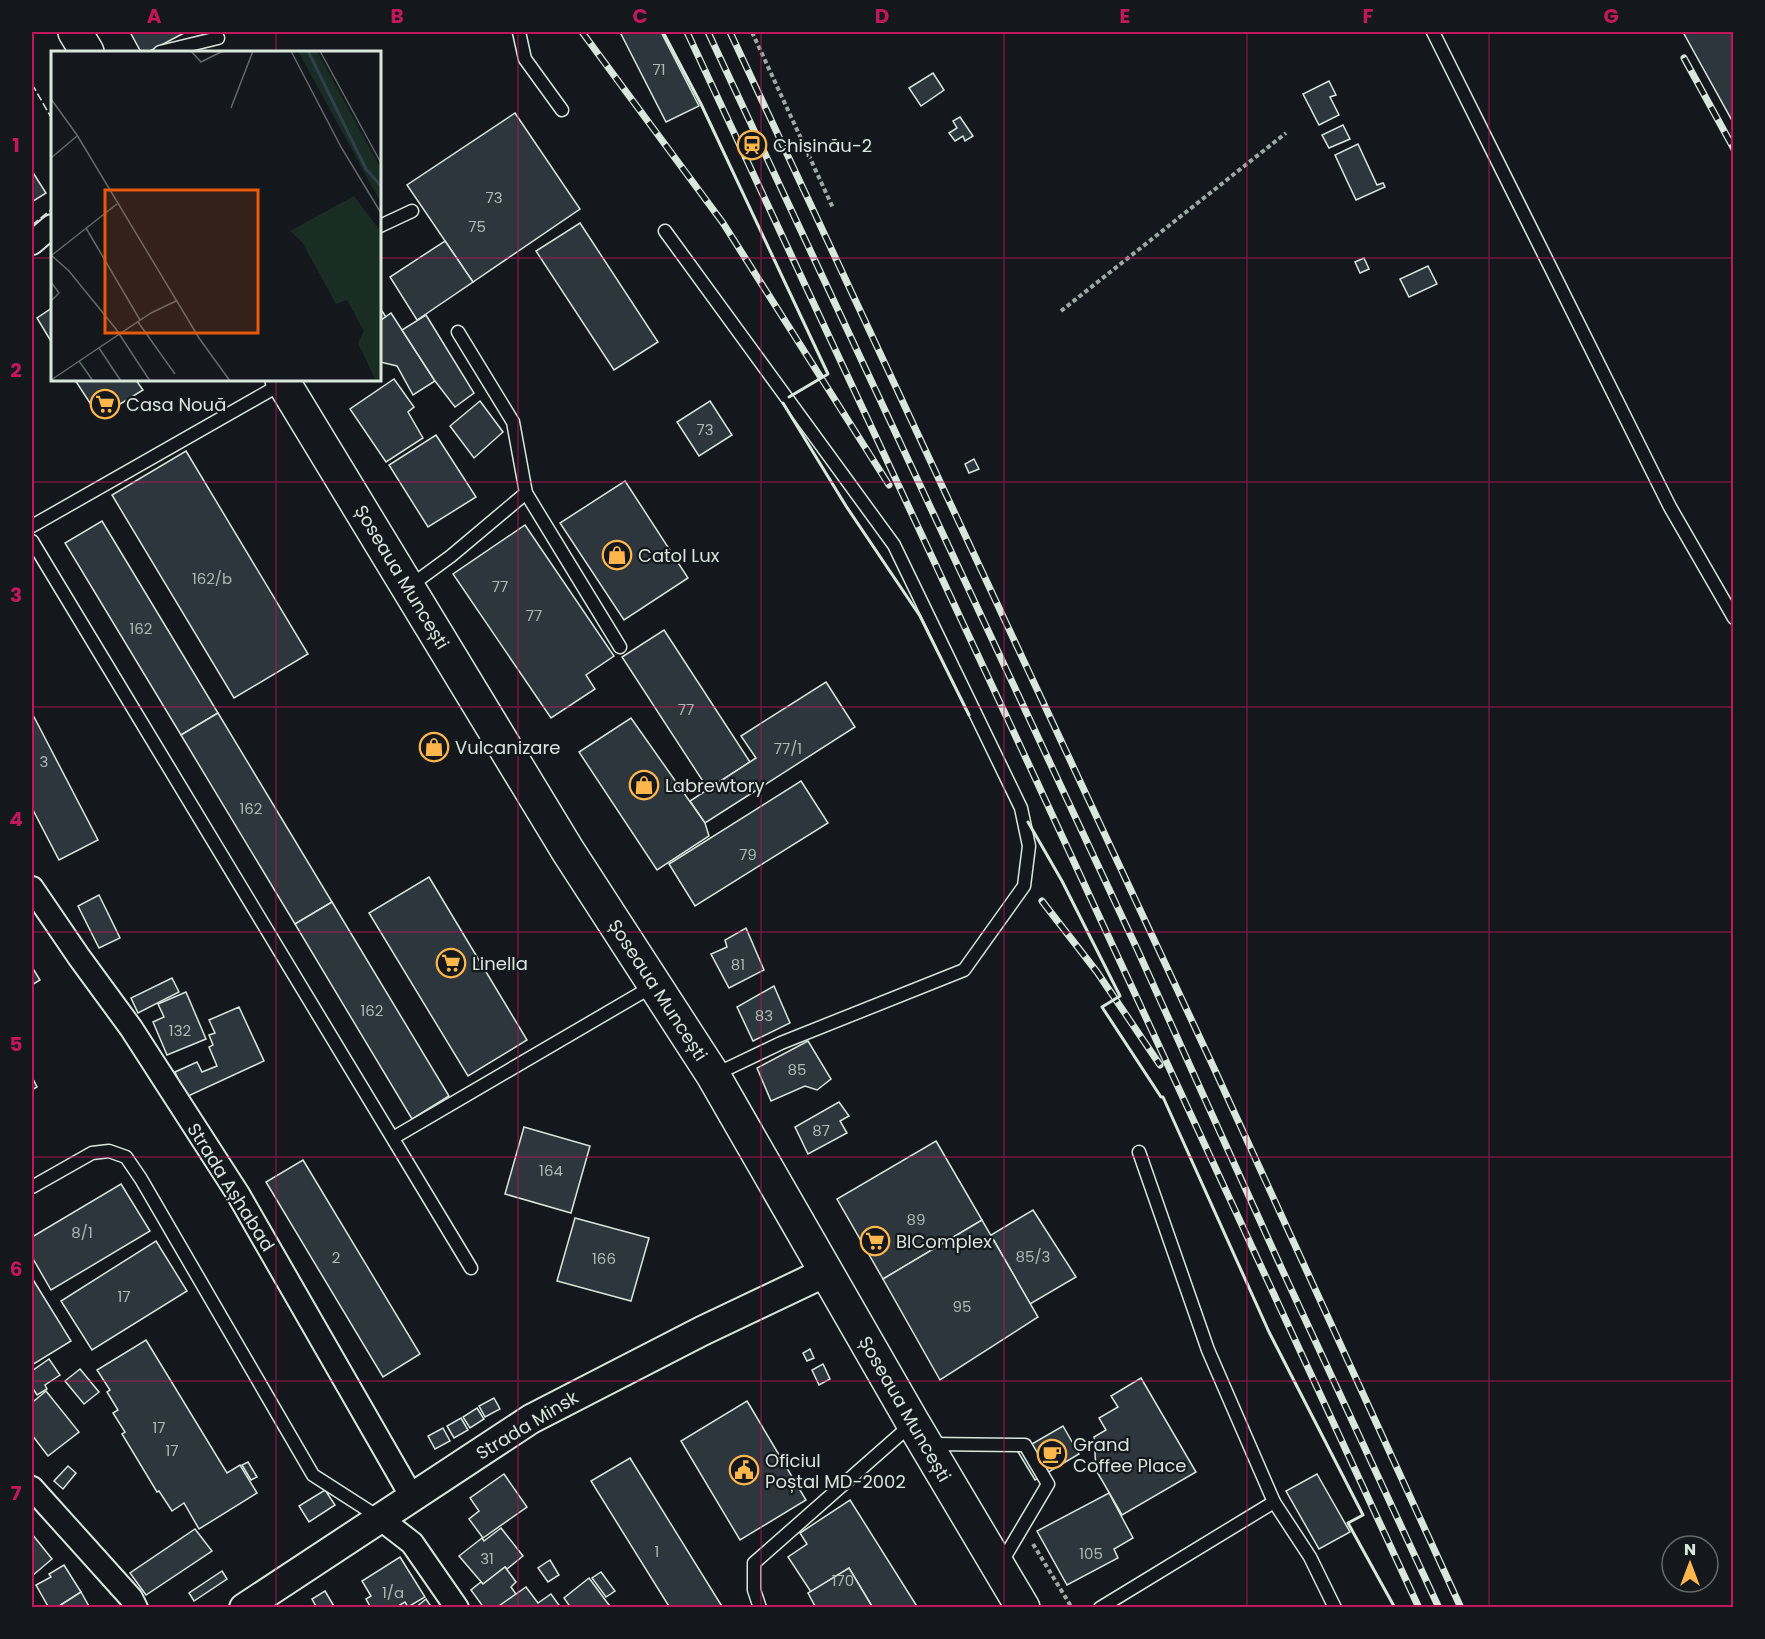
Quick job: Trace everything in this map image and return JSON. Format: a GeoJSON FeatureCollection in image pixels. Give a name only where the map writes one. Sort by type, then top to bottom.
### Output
{"type":"FeatureCollection","features":[{"type":"Feature","properties":{"kind":"main road"},"geometry":{"type":"LineString","coordinates":[[75,32],[86,51]]}},
{"type":"Feature","properties":{"kind":"main road","name":"Șoseaua Muncești"},"geometry":{"type":"LineString","coordinates":[[283,381],[568,850],[713,1075],[919,1434],[1023,1608]]}},
{"type":"Feature","properties":{"kind":"street"},"geometry":{"type":"LineString","coordinates":[[32,243],[51,227]]}},
{"type":"Feature","properties":{"kind":"street","name":"Strada Așhabad"},"geometry":{"type":"LineString","coordinates":[[32,888],[131,1028],[238,1194],[412,1497]]}},
{"type":"Feature","properties":{"kind":"street","name":"Strada Minsk"},"geometry":{"type":"LineString","coordinates":[[244,1608],[531,1419],[702,1331],[826,1272]]}},
{"type":"Feature","properties":{"kind":"street"},"geometry":{"type":"LineString","coordinates":[[32,1488],[131,1598],[136,1608]]}},
{"type":"Feature","properties":{"kind":"street"},"geometry":{"type":"LineString","coordinates":[[381,1519],[412,1543],[457,1608]]}},
{"type":"Feature","properties":{"kind":"lane"},"geometry":{"type":"LineString","coordinates":[[519,32],[525,58],[562,110]]}},
{"type":"Feature","properties":{"kind":"lane"},"geometry":{"type":"LineString","coordinates":[[1432,32],[1670,507],[1734,618]]}},
{"type":"Feature","properties":{"kind":"lane"},"geometry":{"type":"LineString","coordinates":[[163,51],[219,35],[215,51]]}},
{"type":"Feature","properties":{"kind":"lane"},"geometry":{"type":"LineString","coordinates":[[381,226],[412,211]]}},
{"type":"Feature","properties":{"kind":"lane"},"geometry":{"type":"LineString","coordinates":[[665,231],[894,545],[1021,808],[1029,846],[1023,886],[964,970],[782,1043],[713,1075]]}},
{"type":"Feature","properties":{"kind":"lane"},"geometry":{"type":"LineString","coordinates":[[458,332],[513,422],[526,493],[620,646]]}},
{"type":"Feature","properties":{"kind":"lane"},"geometry":{"type":"LineString","coordinates":[[32,526],[283,381]]}},
{"type":"Feature","properties":{"kind":"lane"},"geometry":{"type":"LineString","coordinates":[[408,587],[451,556],[526,493]]}},
{"type":"Feature","properties":{"kind":"lane"},"geometry":{"type":"LineString","coordinates":[[32,541],[471,1268]]}},
{"type":"Feature","properties":{"kind":"lane"},"geometry":{"type":"LineString","coordinates":[[393,1138],[654,986]]}},
{"type":"Feature","properties":{"kind":"lane"},"geometry":{"type":"LineString","coordinates":[[32,1187],[92,1153],[109,1151],[126,1157],[314,1474],[381,1519]]}},
{"type":"Feature","properties":{"kind":"lane"},"geometry":{"type":"LineString","coordinates":[[1139,1152],[1208,1350],[1274,1502],[1310,1557],[1335,1608]]}},
{"type":"Feature","properties":{"kind":"lane"},"geometry":{"type":"LineString","coordinates":[[760,1608],[754,1590],[754,1563],[919,1434],[1025,1445],[1048,1484],[998,1569]]}},
{"type":"Feature","properties":{"kind":"lane"},"geometry":{"type":"LineString","coordinates":[[1100,1608],[1274,1502]]}},
{"type":"Feature","properties":{"kind":"path"},"geometry":{"type":"LineString","coordinates":[[752,32],[833,208]]}},
{"type":"Feature","properties":{"kind":"path"},"geometry":{"type":"LineString","coordinates":[[1061,311],[1286,133]]}},
{"type":"Feature","properties":{"kind":"path"},"geometry":{"type":"LineString","coordinates":[[1023,1527],[1072,1608]]}},
{"type":"Feature","properties":{"kind":"building"},"geometry":{"type":"Polygon","coordinates":[[[130,32],[186,32],[150,51],[140,51],[130,32]]]}},
{"type":"Feature","properties":{"kind":"building"},"geometry":{"type":"Polygon","coordinates":[[[620,32],[661,32],[699,106],[666,122],[620,32]]]}},
{"type":"Feature","properties":{"kind":"building"},"geometry":{"type":"Polygon","coordinates":[[[1683,32],[1734,32],[1734,124],[1683,32]]]}},
{"type":"Feature","properties":{"kind":"building"},"geometry":{"type":"Polygon","coordinates":[[[933,73],[944,90],[921,106],[909,88],[933,73]]]}},
{"type":"Feature","properties":{"kind":"building"},"geometry":{"type":"Polygon","coordinates":[[[1329,81],[1336,95],[1330,97],[1339,115],[1319,125],[1303,94],[1329,81]]]}},
{"type":"Feature","properties":{"kind":"building"},"geometry":{"type":"Polygon","coordinates":[[[515,113],[580,209],[473,282],[407,185],[515,113]]]}},
{"type":"Feature","properties":{"kind":"building"},"geometry":{"type":"Polygon","coordinates":[[[960,117],[973,136],[965,141],[963,136],[955,141],[949,133],[957,128],[953,121],[960,117]]]}},
{"type":"Feature","properties":{"kind":"building"},"geometry":{"type":"Polygon","coordinates":[[[1343,125],[1350,139],[1329,148],[1322,135],[1343,125]]]}},
{"type":"Feature","properties":{"kind":"building"},"geometry":{"type":"Polygon","coordinates":[[[1358,144],[1377,185],[1383,183],[1385,187],[1356,200],[1335,155],[1358,144]]]}},
{"type":"Feature","properties":{"kind":"building"},"geometry":{"type":"Polygon","coordinates":[[[32,171],[46,193],[32,202],[32,171]]]}},
{"type":"Feature","properties":{"kind":"building"},"geometry":{"type":"Polygon","coordinates":[[[580,223],[658,342],[614,370],[536,251],[580,223]]]}},
{"type":"Feature","properties":{"kind":"building"},"geometry":{"type":"Polygon","coordinates":[[[445,241],[473,282],[417,320],[390,277],[445,241]]]}},
{"type":"Feature","properties":{"kind":"building"},"geometry":{"type":"Polygon","coordinates":[[[1364,258],[1369,269],[1360,273],[1355,262],[1364,258]]]}},
{"type":"Feature","properties":{"kind":"building"},"geometry":{"type":"Polygon","coordinates":[[[1428,266],[1437,284],[1409,297],[1400,279],[1428,266]]]}},
{"type":"Feature","properties":{"kind":"building"},"geometry":{"type":"Polygon","coordinates":[[[51,309],[51,341],[37,318],[51,309]]]}},
{"type":"Feature","properties":{"kind":"building"},"geometry":{"type":"Polygon","coordinates":[[[381,310],[386,317],[381,320],[381,310]]]}},
{"type":"Feature","properties":{"kind":"building"},"geometry":{"type":"Polygon","coordinates":[[[391,313],[435,381],[413,395],[397,366],[381,362],[381,320],[391,313]]]}},
{"type":"Feature","properties":{"kind":"building"},"geometry":{"type":"Polygon","coordinates":[[[426,315],[474,393],[455,407],[402,330],[426,315]]]}},
{"type":"Feature","properties":{"kind":"building"},"geometry":{"type":"Polygon","coordinates":[[[394,379],[414,407],[408,412],[423,438],[386,462],[350,409],[394,379]]]}},
{"type":"Feature","properties":{"kind":"building","name":"Casa Nouă"},"geometry":{"type":"Polygon","coordinates":[[[76,381],[137,381],[143,390],[99,417],[76,381]]]}},
{"type":"Feature","properties":{"kind":"building"},"geometry":{"type":"Polygon","coordinates":[[[480,401],[503,432],[474,458],[450,426],[480,401]]]}},
{"type":"Feature","properties":{"kind":"building"},"geometry":{"type":"Polygon","coordinates":[[[710,401],[732,435],[699,456],[677,422],[710,401]]]}},
{"type":"Feature","properties":{"kind":"building"},"geometry":{"type":"Polygon","coordinates":[[[436,435],[476,497],[428,527],[389,465],[436,435]]]}},
{"type":"Feature","properties":{"kind":"building"},"geometry":{"type":"Polygon","coordinates":[[[186,451],[308,654],[234,698],[112,495],[186,451]]]}},
{"type":"Feature","properties":{"kind":"building"},"geometry":{"type":"Polygon","coordinates":[[[974,459],[979,469],[969,473],[965,464],[974,459]]]}},
{"type":"Feature","properties":{"kind":"building"},"geometry":{"type":"Polygon","coordinates":[[[625,481],[688,578],[624,620],[560,523],[625,481]]]}},
{"type":"Feature","properties":{"kind":"building"},"geometry":{"type":"Polygon","coordinates":[[[102,521],[218,713],[181,735],[65,543],[102,521]]]}},
{"type":"Feature","properties":{"kind":"building"},"geometry":{"type":"Polygon","coordinates":[[[525,525],[614,656],[586,675],[595,689],[551,718],[453,574],[525,525]]]}},
{"type":"Feature","properties":{"kind":"building"},"geometry":{"type":"Polygon","coordinates":[[[664,630],[750,762],[708,789],[622,657],[664,630]]]}},
{"type":"Feature","properties":{"kind":"building"},"geometry":{"type":"Polygon","coordinates":[[[826,682],[855,727],[705,823],[690,801],[756,758],[741,736],[826,682]]]}},
{"type":"Feature","properties":{"kind":"building"},"geometry":{"type":"Polygon","coordinates":[[[32,713],[98,840],[59,860],[32,808],[32,713]]]}},
{"type":"Feature","properties":{"kind":"building"},"geometry":{"type":"Polygon","coordinates":[[[218,713],[332,902],[295,924],[181,735],[218,713]]]}},
{"type":"Feature","properties":{"kind":"building"},"geometry":{"type":"Polygon","coordinates":[[[631,718],[705,823],[709,836],[657,870],[579,752],[631,718]]]}},
{"type":"Feature","properties":{"kind":"building"},"geometry":{"type":"Polygon","coordinates":[[[801,781],[828,823],[695,906],[669,864],[801,781]]]}},
{"type":"Feature","properties":{"kind":"building"},"geometry":{"type":"Polygon","coordinates":[[[429,877],[527,1040],[468,1076],[369,913],[429,877]]]}},
{"type":"Feature","properties":{"kind":"building"},"geometry":{"type":"Polygon","coordinates":[[[99,895],[120,938],[99,948],[78,906],[99,895]]]}},
{"type":"Feature","properties":{"kind":"building"},"geometry":{"type":"Polygon","coordinates":[[[332,902],[449,1096],[412,1119],[295,924],[332,902]]]}},
{"type":"Feature","properties":{"kind":"building"},"geometry":{"type":"Polygon","coordinates":[[[746,928],[764,970],[729,988],[711,954],[727,947],[725,940],[746,928]]]}},
{"type":"Feature","properties":{"kind":"building"},"geometry":{"type":"Polygon","coordinates":[[[32,967],[40,980],[32,985],[32,967]]]}},
{"type":"Feature","properties":{"kind":"building"},"geometry":{"type":"Polygon","coordinates":[[[172,978],[179,992],[138,1013],[131,998],[172,978]]]}},
{"type":"Feature","properties":{"kind":"building"},"geometry":{"type":"Polygon","coordinates":[[[774,986],[790,1023],[753,1041],[737,1007],[774,986]]]}},
{"type":"Feature","properties":{"kind":"building"},"geometry":{"type":"Polygon","coordinates":[[[186,992],[206,1039],[167,1055],[153,1022],[164,1017],[158,1004],[186,992]]]}},
{"type":"Feature","properties":{"kind":"building"},"geometry":{"type":"Polygon","coordinates":[[[239,1007],[264,1061],[186,1097],[175,1072],[197,1062],[202,1072],[217,1066],[209,1047],[213,1045],[209,1035],[215,1033],[209,1020],[239,1007]]]}},
{"type":"Feature","properties":{"kind":"building"},"geometry":{"type":"Polygon","coordinates":[[[808,1041],[831,1079],[817,1090],[805,1086],[771,1101],[757,1068],[808,1041]]]}},
{"type":"Feature","properties":{"kind":"building"},"geometry":{"type":"Polygon","coordinates":[[[32,1077],[37,1087],[32,1090],[32,1077]]]}},
{"type":"Feature","properties":{"kind":"building"},"geometry":{"type":"Polygon","coordinates":[[[839,1102],[849,1116],[840,1121],[847,1133],[808,1154],[795,1127],[839,1102]]]}},
{"type":"Feature","properties":{"kind":"building"},"geometry":{"type":"Polygon","coordinates":[[[524,1127],[590,1146],[571,1213],[505,1194],[524,1127]]]}},
{"type":"Feature","properties":{"kind":"building"},"geometry":{"type":"Polygon","coordinates":[[[936,1141],[982,1220],[883,1279],[837,1199],[936,1141]]]}},
{"type":"Feature","properties":{"kind":"building"},"geometry":{"type":"Polygon","coordinates":[[[303,1160],[420,1354],[383,1377],[266,1182],[303,1160]]]}},
{"type":"Feature","properties":{"kind":"building"},"geometry":{"type":"Polygon","coordinates":[[[121,1184],[150,1231],[51,1290],[32,1257],[32,1237],[121,1184]]]}},
{"type":"Feature","properties":{"kind":"building"},"geometry":{"type":"Polygon","coordinates":[[[1033,1210],[1076,1277],[1030,1304],[991,1235],[1033,1210]]]}},
{"type":"Feature","properties":{"kind":"building"},"geometry":{"type":"Polygon","coordinates":[[[575,1218],[649,1238],[631,1301],[557,1281],[575,1218]]]}},
{"type":"Feature","properties":{"kind":"building"},"geometry":{"type":"Polygon","coordinates":[[[982,1220],[1038,1317],[940,1380],[883,1279],[982,1220]]]}},
{"type":"Feature","properties":{"kind":"building"},"geometry":{"type":"Polygon","coordinates":[[[156,1241],[187,1291],[92,1350],[61,1301],[156,1241]]]}},
{"type":"Feature","properties":{"kind":"building"},"geometry":{"type":"Polygon","coordinates":[[[32,1278],[71,1341],[32,1365],[32,1278]]]}},
{"type":"Feature","properties":{"kind":"building"},"geometry":{"type":"Polygon","coordinates":[[[146,1340],[227,1473],[240,1465],[257,1493],[199,1529],[184,1503],[172,1511],[159,1491],[157,1492],[122,1434],[125,1432],[113,1413],[118,1410],[107,1392],[110,1390],[97,1370],[146,1340]]]}},
{"type":"Feature","properties":{"kind":"building"},"geometry":{"type":"Polygon","coordinates":[[[810,1349],[814,1358],[807,1361],[803,1353],[810,1349]]]}},
{"type":"Feature","properties":{"kind":"building"},"geometry":{"type":"Polygon","coordinates":[[[49,1359],[60,1375],[45,1385],[47,1389],[37,1395],[32,1387],[32,1371],[49,1359]]]}},
{"type":"Feature","properties":{"kind":"building"},"geometry":{"type":"Polygon","coordinates":[[[823,1364],[830,1379],[819,1385],[812,1370],[823,1364]]]}},
{"type":"Feature","properties":{"kind":"building"},"geometry":{"type":"Polygon","coordinates":[[[80,1369],[99,1392],[84,1404],[65,1381],[80,1369]]]}},
{"type":"Feature","properties":{"kind":"building"},"geometry":{"type":"Polygon","coordinates":[[[1141,1378],[1196,1472],[1122,1515],[1096,1470],[1094,1437],[1106,1430],[1099,1418],[1118,1407],[1111,1396],[1141,1378]]]}},
{"type":"Feature","properties":{"kind":"building"},"geometry":{"type":"Polygon","coordinates":[[[46,1391],[79,1432],[48,1456],[32,1435],[32,1398],[34,1401],[46,1391]]]}},
{"type":"Feature","properties":{"kind":"building"},"geometry":{"type":"Polygon","coordinates":[[[494,1398],[500,1409],[485,1417],[479,1406],[494,1398]]]}},
{"type":"Feature","properties":{"kind":"building","name":"Oficiul Poștal MD-2002"},"geometry":{"type":"Polygon","coordinates":[[[747,1401],[806,1500],[740,1540],[681,1441],[747,1401]]]}},
{"type":"Feature","properties":{"kind":"building"},"geometry":{"type":"Polygon","coordinates":[[[477,1408],[484,1419],[470,1428],[463,1417],[477,1408]]]}},
{"type":"Feature","properties":{"kind":"building"},"geometry":{"type":"Polygon","coordinates":[[[461,1418],[468,1430],[454,1438],[447,1426],[461,1418]]]}},
{"type":"Feature","properties":{"kind":"building"},"geometry":{"type":"Polygon","coordinates":[[[1063,1426],[1079,1454],[1035,1480],[1018,1452],[1063,1426]]]}},
{"type":"Feature","properties":{"kind":"building"},"geometry":{"type":"Polygon","coordinates":[[[443,1428],[450,1441],[435,1449],[428,1436],[443,1428]]]}},
{"type":"Feature","properties":{"kind":"building"},"geometry":{"type":"Polygon","coordinates":[[[630,1458],[723,1608],[670,1608],[591,1481],[630,1458]]]}},
{"type":"Feature","properties":{"kind":"building"},"geometry":{"type":"Polygon","coordinates":[[[248,1462],[257,1477],[251,1480],[242,1465],[248,1462]]]}},
{"type":"Feature","properties":{"kind":"building"},"geometry":{"type":"Polygon","coordinates":[[[68,1466],[76,1473],[63,1489],[54,1481],[68,1466]]]}},
{"type":"Feature","properties":{"kind":"building"},"geometry":{"type":"Polygon","coordinates":[[[504,1474],[527,1507],[483,1538],[469,1519],[479,1511],[470,1498],[504,1474]]]}},
{"type":"Feature","properties":{"kind":"building"},"geometry":{"type":"Polygon","coordinates":[[[1317,1474],[1350,1532],[1319,1549],[1286,1491],[1317,1474]]]}},
{"type":"Feature","properties":{"kind":"building"},"geometry":{"type":"Polygon","coordinates":[[[325,1490],[335,1505],[309,1522],[299,1506],[325,1490]]]}},
{"type":"Feature","properties":{"kind":"building"},"geometry":{"type":"Polygon","coordinates":[[[1109,1493],[1133,1538],[1114,1549],[1118,1558],[1067,1585],[1037,1531],[1109,1493]]]}},
{"type":"Feature","properties":{"kind":"building"},"geometry":{"type":"Polygon","coordinates":[[[850,1500],[918,1608],[873,1608],[849,1568],[811,1592],[788,1557],[807,1544],[800,1533],[850,1500]]]}},
{"type":"Feature","properties":{"kind":"building"},"geometry":{"type":"Polygon","coordinates":[[[501,1528],[523,1556],[483,1584],[459,1556],[482,1538],[484,1541],[501,1528]]]}},
{"type":"Feature","properties":{"kind":"building"},"geometry":{"type":"Polygon","coordinates":[[[195,1529],[212,1551],[146,1595],[130,1573],[195,1529]]]}},
{"type":"Feature","properties":{"kind":"building"},"geometry":{"type":"Polygon","coordinates":[[[32,1534],[52,1559],[32,1576],[32,1534]]]}},
{"type":"Feature","properties":{"kind":"building"},"geometry":{"type":"Polygon","coordinates":[[[400,1557],[425,1597],[408,1607],[405,1602],[395,1608],[371,1608],[366,1599],[371,1596],[362,1581],[400,1557]]]}},
{"type":"Feature","properties":{"kind":"building"},"geometry":{"type":"Polygon","coordinates":[[[550,1560],[559,1575],[548,1582],[538,1568],[550,1560]]]}},
{"type":"Feature","properties":{"kind":"building"},"geometry":{"type":"Polygon","coordinates":[[[64,1565],[81,1592],[56,1608],[49,1608],[36,1585],[51,1577],[49,1574],[64,1565]]]}},
{"type":"Feature","properties":{"kind":"building"},"geometry":{"type":"Polygon","coordinates":[[[505,1567],[516,1582],[511,1587],[516,1594],[498,1608],[484,1608],[471,1590],[505,1567]]]}},
{"type":"Feature","properties":{"kind":"building"},"geometry":{"type":"Polygon","coordinates":[[[849,1568],[873,1608],[816,1608],[808,1593],[849,1568]]]}},
{"type":"Feature","properties":{"kind":"building"},"geometry":{"type":"Polygon","coordinates":[[[222,1571],[227,1579],[194,1601],[189,1593],[222,1571]]]}},
{"type":"Feature","properties":{"kind":"building"},"geometry":{"type":"Polygon","coordinates":[[[601,1572],[615,1591],[606,1597],[592,1578],[601,1572]]]}},
{"type":"Feature","properties":{"kind":"building"},"geometry":{"type":"Polygon","coordinates":[[[589,1578],[609,1605],[606,1608],[571,1608],[564,1598],[589,1578]]]}},
{"type":"Feature","properties":{"kind":"building"},"geometry":{"type":"Polygon","coordinates":[[[526,1587],[538,1603],[551,1594],[561,1608],[496,1608],[526,1587]]]}},
{"type":"Feature","properties":{"kind":"building"},"geometry":{"type":"Polygon","coordinates":[[[325,1591],[335,1608],[317,1608],[312,1599],[325,1591]]]}},
{"type":"Feature","properties":{"kind":"building"},"geometry":{"type":"Polygon","coordinates":[[[81,1592],[90,1608],[56,1608],[81,1592]]]}},
{"type":"Feature","properties":{"kind":"building"},"geometry":{"type":"Polygon","coordinates":[[[426,1599],[432,1608],[415,1608],[426,1599]]]}},
{"type":"Feature","properties":{"kind":"railway"},"geometry":{"type":"LineString","coordinates":[[582,32],[723,223],[889,485]]}},
{"type":"Feature","properties":{"kind":"railway"},"geometry":{"type":"LineString","coordinates":[[687,32],[1419,1608]]}},
{"type":"Feature","properties":{"kind":"railway"},"geometry":{"type":"LineString","coordinates":[[708,32],[1138,951],[1439,1608]]}},
{"type":"Feature","properties":{"kind":"railway"},"geometry":{"type":"LineString","coordinates":[[730,32],[1213,1066],[1461,1608]]}},
{"type":"Feature","properties":{"kind":"railway"},"geometry":{"type":"LineString","coordinates":[[1684,58],[1734,149]]}},
{"type":"Feature","properties":{"kind":"railway"},"geometry":{"type":"LineString","coordinates":[[1042,901],[1097,972],[1160,1065]]}},
{"type":"Feature","properties":{"kind":"fence"},"geometry":{"type":"LineString","coordinates":[[32,84],[51,117]]}},
{"type":"Feature","properties":{"kind":"fence"},"geometry":{"type":"LineString","coordinates":[[32,225],[51,210]]}},
{"type":"Feature","properties":{"kind":"wall"},"geometry":{"type":"LineString","coordinates":[[663,32],[701,104],[828,374],[789,397]]}},
{"type":"Feature","properties":{"kind":"wall"},"geometry":{"type":"LineString","coordinates":[[783,403],[846,506],[920,616],[969,715]]}},
{"type":"Feature","properties":{"kind":"wall"},"geometry":{"type":"LineString","coordinates":[[1028,822],[1062,881],[1120,996],[1102,1007],[1163,1097],[1269,1332],[1363,1515],[1348,1523],[1395,1608]]}},
{"type":"Feature","properties":{"kind":"place","name":"Chișinău-2"},"geometry":{"type":"Point","coordinates":[752,145]}},
{"type":"Feature","properties":{"kind":"place","name":"Casa Nouă"},"geometry":{"type":"Point","coordinates":[105,404]}},
{"type":"Feature","properties":{"kind":"place","name":"Catol Lux"},"geometry":{"type":"Point","coordinates":[617,555]}},
{"type":"Feature","properties":{"kind":"place","name":"Vulcanizare"},"geometry":{"type":"Point","coordinates":[434,747]}},
{"type":"Feature","properties":{"kind":"place","name":"Labrewtory"},"geometry":{"type":"Point","coordinates":[644,785]}},
{"type":"Feature","properties":{"kind":"place","name":"Linella"},"geometry":{"type":"Point","coordinates":[451,963]}},
{"type":"Feature","properties":{"kind":"place","name":"BIComplex"},"geometry":{"type":"Point","coordinates":[875,1241]}},
{"type":"Feature","properties":{"kind":"place","name":"Grand Coffee Place"},"geometry":{"type":"Point","coordinates":[1052,1454]}},
{"type":"Feature","properties":{"kind":"place","name":"Oficiul Poștal MD-2002"},"geometry":{"type":"Point","coordinates":[744,1470]}}]}
